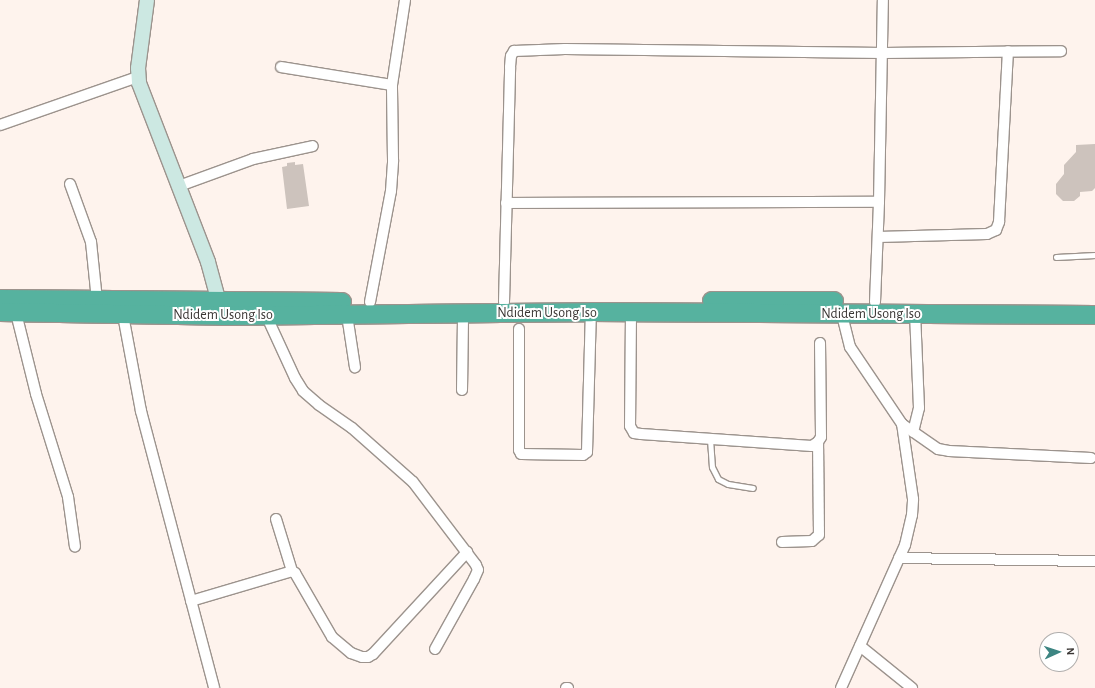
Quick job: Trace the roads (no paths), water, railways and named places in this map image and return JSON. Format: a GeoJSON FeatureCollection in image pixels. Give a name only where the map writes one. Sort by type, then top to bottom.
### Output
{"type":"FeatureCollection","features":[{"type":"Feature","properties":{"kind":"highway","name":"Ndidem Usong Iso"},"geometry":{"type":"LineString","coordinates":[[0,299],[98,300],[221,309],[266,315],[591,312],[1095,315]]}},
{"type":"Feature","properties":{"kind":"highway","name":"Ndidem Usong Iso"},"geometry":{"type":"LineString","coordinates":[[8,312],[123,315],[370,302],[767,300],[1095,303]]}},
{"type":"Feature","properties":{"kind":"street"},"geometry":{"type":"LineString","coordinates":[[147,0],[138,77],[208,262],[221,309]]}},
{"type":"Feature","properties":{"kind":"street"},"geometry":{"type":"LineString","coordinates":[[370,302],[391,191],[393,160],[392,85],[405,0]]}},
{"type":"Feature","properties":{"kind":"street"},"geometry":{"type":"LineString","coordinates":[[875,302],[883,52],[883,0]]}},
{"type":"Feature","properties":{"kind":"street"},"geometry":{"type":"LineString","coordinates":[[504,302],[510,67],[511,56],[517,50],[566,49],[883,52],[1061,51]]}},
{"type":"Feature","properties":{"kind":"street"},"geometry":{"type":"LineString","coordinates":[[878,237],[988,234],[996,230],[999,222],[1008,51]]}},
{"type":"Feature","properties":{"kind":"street"},"geometry":{"type":"LineString","coordinates":[[281,67],[392,85]]}},
{"type":"Feature","properties":{"kind":"street"},"geometry":{"type":"LineString","coordinates":[[0,125],[138,77]]}},
{"type":"Feature","properties":{"kind":"street"},"geometry":{"type":"LineString","coordinates":[[179,186],[252,159],[313,146]]}},
{"type":"Feature","properties":{"kind":"street"},"geometry":{"type":"LineString","coordinates":[[70,184],[91,242],[98,300]]}},
{"type":"Feature","properties":{"kind":"street"},"geometry":{"type":"LineString","coordinates":[[506,203],[879,202]]}},
{"type":"Feature","properties":{"kind":"street"},"geometry":{"type":"LineString","coordinates":[[8,312],[68,496],[76,547]]}},
{"type":"Feature","properties":{"kind":"street"},"geometry":{"type":"LineString","coordinates":[[519,329],[519,450],[521,454],[583,455],[587,452],[591,312]]}},
{"type":"Feature","properties":{"kind":"street"},"geometry":{"type":"LineString","coordinates":[[631,313],[630,426],[634,433],[812,446],[818,442],[821,437],[820,343]]}},
{"type":"Feature","properties":{"kind":"street"},"geometry":{"type":"LineString","coordinates":[[347,314],[355,367]]}},
{"type":"Feature","properties":{"kind":"street"},"geometry":{"type":"LineString","coordinates":[[462,390],[463,314]]}},
{"type":"Feature","properties":{"kind":"street"},"geometry":{"type":"LineString","coordinates":[[842,314],[850,347],[902,424],[938,449],[949,451],[1091,458]]}},
{"type":"Feature","properties":{"kind":"street"},"geometry":{"type":"LineString","coordinates":[[913,432],[919,408],[915,314]]}},
{"type":"Feature","properties":{"kind":"street"},"geometry":{"type":"LineString","coordinates":[[123,315],[141,411],[214,688]]}},
{"type":"Feature","properties":{"kind":"street"},"geometry":{"type":"LineString","coordinates":[[266,315],[295,378],[303,391],[319,406],[352,428],[413,482],[476,565],[478,570],[435,649]]}},
{"type":"Feature","properties":{"kind":"street"},"geometry":{"type":"LineString","coordinates":[[841,688],[905,545],[913,499],[902,424]]}},
{"type":"Feature","properties":{"kind":"street"},"geometry":{"type":"LineString","coordinates":[[782,542],[812,541],[819,535],[818,442]]}},
{"type":"Feature","properties":{"kind":"street"},"geometry":{"type":"LineString","coordinates":[[276,519],[292,571],[295,572],[332,637],[351,653],[362,657],[368,657],[373,654],[467,552]]}},
{"type":"Feature","properties":{"kind":"street"},"geometry":{"type":"LineString","coordinates":[[899,558],[1095,561]]}},
{"type":"Feature","properties":{"kind":"street"},"geometry":{"type":"LineString","coordinates":[[191,601],[292,571]]}},
{"type":"Feature","properties":{"kind":"street"},"geometry":{"type":"LineString","coordinates":[[860,646],[912,688]]}},
{"type":"Feature","properties":{"kind":"lane"},"geometry":{"type":"LineString","coordinates":[[1056,258],[1095,255]]}},
{"type":"Feature","properties":{"kind":"lane"},"geometry":{"type":"LineString","coordinates":[[710,438],[712,467],[718,479],[728,484],[753,488]]}}]}
